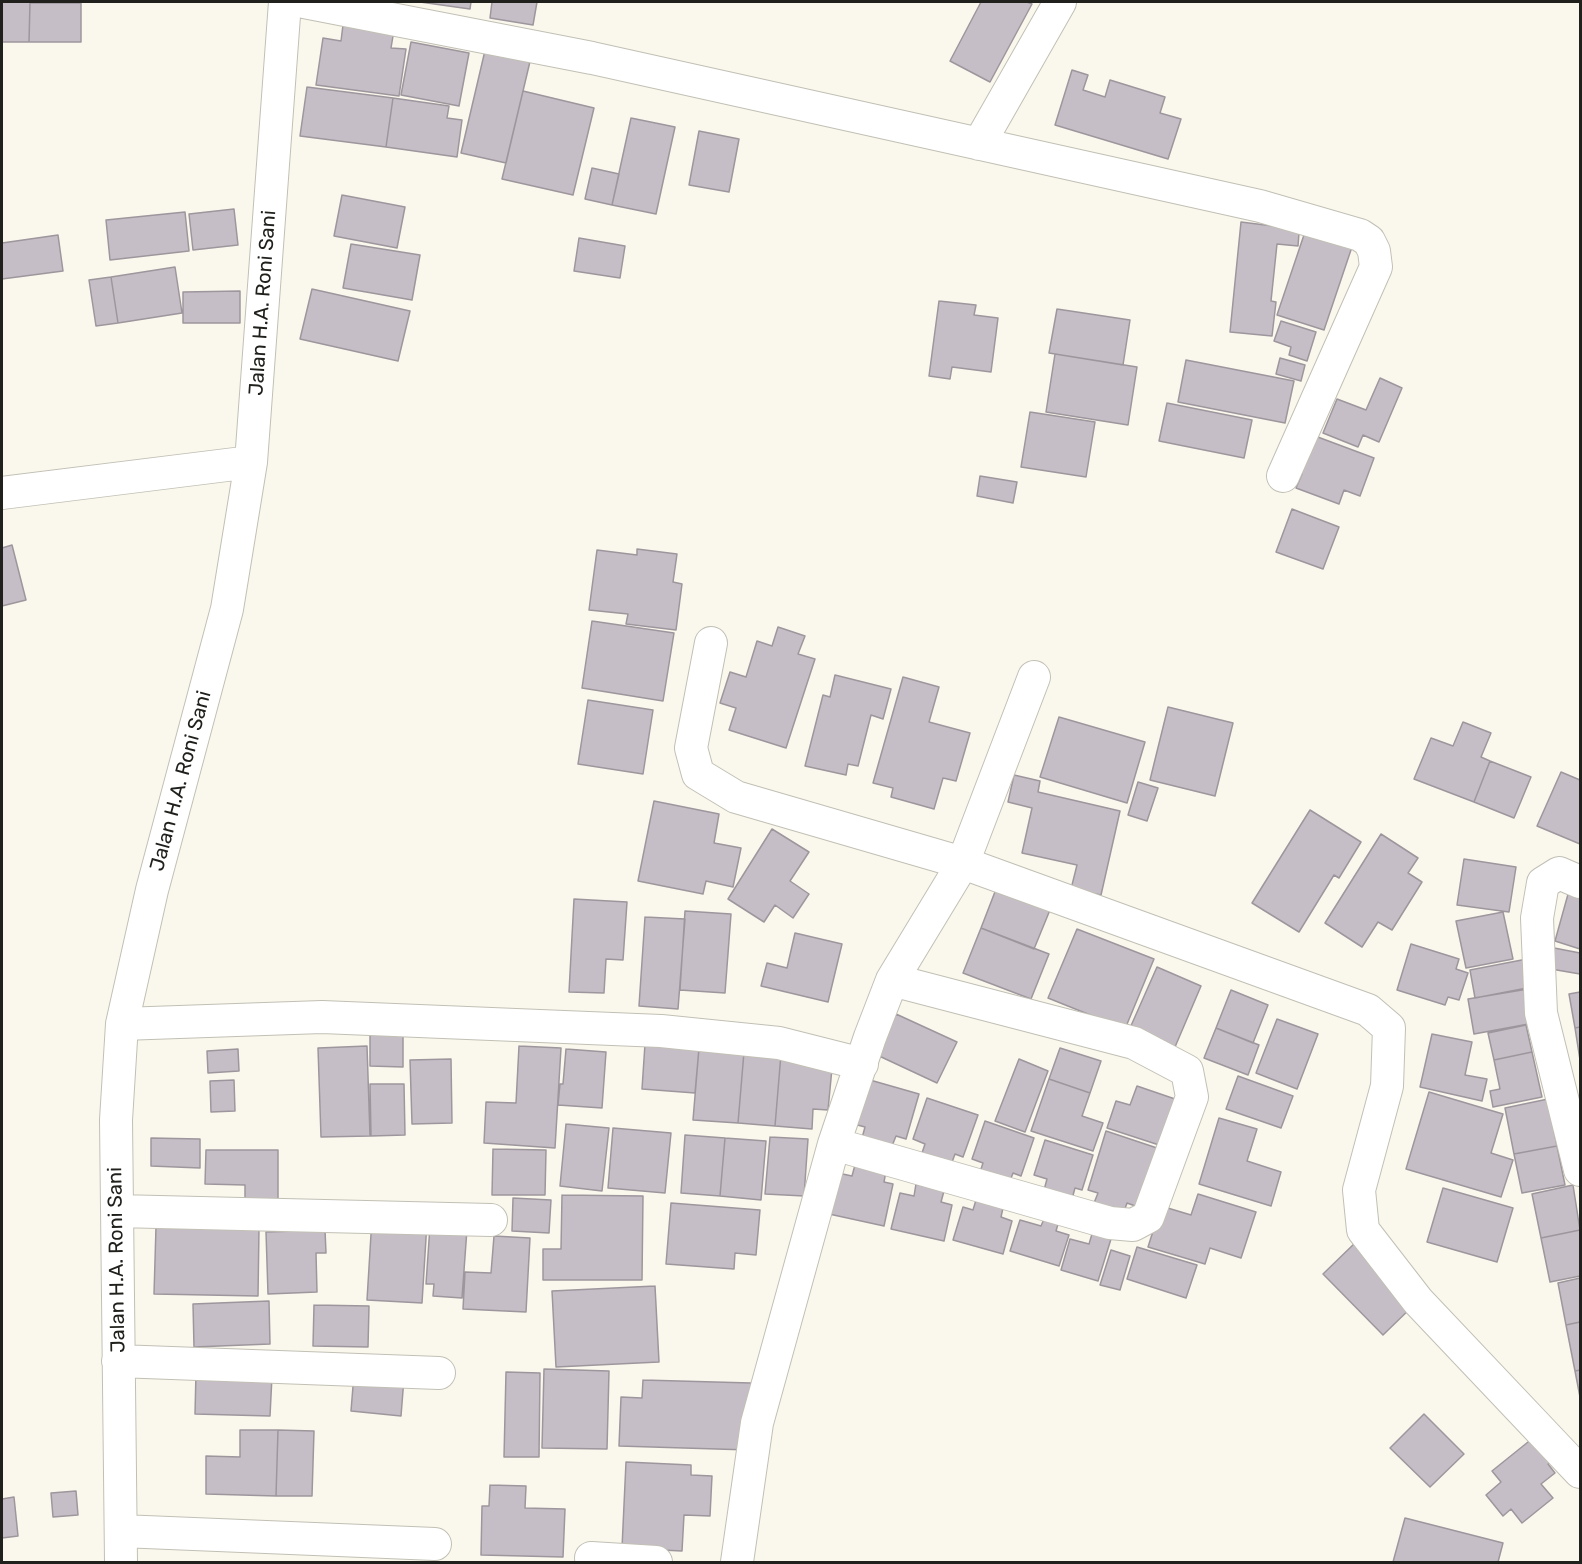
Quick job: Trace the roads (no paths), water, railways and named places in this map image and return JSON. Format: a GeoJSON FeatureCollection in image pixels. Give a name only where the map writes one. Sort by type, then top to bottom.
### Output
{"type":"FeatureCollection","features":[{"type":"Feature","properties":{"kind":"street","name":"Jalan H.A. Roni Sani"},"geometry":{"type":"LineString","coordinates":[[121,1563],[116,1120],[122,1023],[152,890],[227,609],[251,462],[285,2]]}},
{"type":"Feature","properties":{"kind":"street"},"geometry":{"type":"LineString","coordinates":[[304,2],[592,58],[1260,206],[1360,235],[1368,241],[1374,252],[1376,267],[1283,476]]}},
{"type":"Feature","properties":{"kind":"street"},"geometry":{"type":"LineString","coordinates":[[979,144],[1060,2]]}},
{"type":"Feature","properties":{"kind":"street"},"geometry":{"type":"LineString","coordinates":[[2,493],[251,462]]}},
{"type":"Feature","properties":{"kind":"street"},"geometry":{"type":"LineString","coordinates":[[711,643],[691,748],[698,774],[736,797],[963,863],[1368,1010],[1389,1028],[1387,1086],[1359,1190],[1363,1230],[1418,1300],[1581,1472]]}},
{"type":"Feature","properties":{"kind":"street"},"geometry":{"type":"LineString","coordinates":[[737,1563],[757,1423],[834,1144],[892,980],[963,863],[1035,677]]}},
{"type":"Feature","properties":{"kind":"street"},"geometry":{"type":"LineString","coordinates":[[1581,882],[1559,873],[1543,883],[1537,918],[1541,1013],[1581,1170]]}},
{"type":"Feature","properties":{"kind":"street"},"geometry":{"type":"LineString","coordinates":[[834,1144],[1110,1223],[1133,1226],[1148,1217],[1192,1097],[1187,1071],[1134,1043],[892,980]]}},
{"type":"Feature","properties":{"kind":"street"},"geometry":{"type":"LineString","coordinates":[[122,1023],[322,1017],[661,1031],[779,1043],[862,1064]]}},
{"type":"Feature","properties":{"kind":"street"},"geometry":{"type":"LineString","coordinates":[[117,1211],[491,1220]]}},
{"type":"Feature","properties":{"kind":"street"},"geometry":{"type":"LineString","coordinates":[[118,1361],[440,1373]]}},
{"type":"Feature","properties":{"kind":"street"},"geometry":{"type":"LineString","coordinates":[[121,1531],[435,1544]]}},
{"type":"Feature","properties":{"kind":"street"},"geometry":{"type":"LineString","coordinates":[[591,1558],[656,1563]]}}]}
